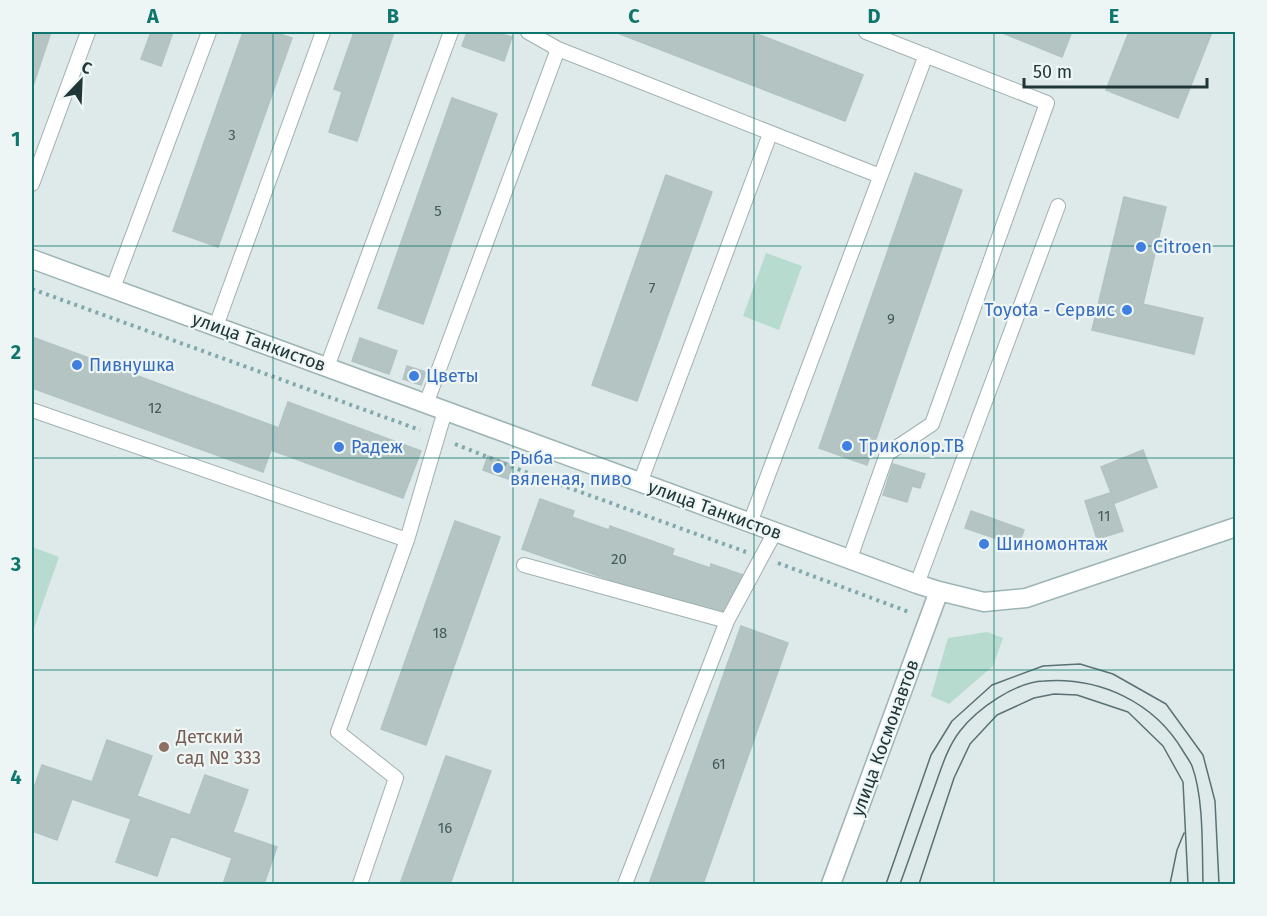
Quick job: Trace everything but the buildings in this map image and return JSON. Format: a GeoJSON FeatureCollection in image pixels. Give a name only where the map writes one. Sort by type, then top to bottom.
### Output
{"type":"FeatureCollection","features":[{"type":"Feature","properties":{"kind":"main road","name":"улица Танкистов"},"geometry":{"type":"LineString","coordinates":[[32,259],[917,584],[984,602],[1026,598],[1236,527]]}},
{"type":"Feature","properties":{"kind":"main road","name":"улица Космонавтов"},"geometry":{"type":"LineString","coordinates":[[831,885],[939,591]]}},
{"type":"Feature","properties":{"kind":"lane"},"geometry":{"type":"LineString","coordinates":[[32,184],[88,32]]}},
{"type":"Feature","properties":{"kind":"lane"},"geometry":{"type":"LineString","coordinates":[[113,288],[209,32]]}},
{"type":"Feature","properties":{"kind":"lane"},"geometry":{"type":"LineString","coordinates":[[216,326],[323,32]]}},
{"type":"Feature","properties":{"kind":"lane"},"geometry":{"type":"LineString","coordinates":[[327,367],[451,32]]}},
{"type":"Feature","properties":{"kind":"lane"},"geometry":{"type":"LineString","coordinates":[[528,32],[558,49],[880,176]]}},
{"type":"Feature","properties":{"kind":"lane"},"geometry":{"type":"LineString","coordinates":[[850,558],[887,454],[932,424],[1047,103],[866,32]]}},
{"type":"Feature","properties":{"kind":"lane"},"geometry":{"type":"LineString","coordinates":[[426,404],[558,49]]}},
{"type":"Feature","properties":{"kind":"lane"},"geometry":{"type":"LineString","coordinates":[[750,523],[926,55]]}},
{"type":"Feature","properties":{"kind":"lane"},"geometry":{"type":"LineString","coordinates":[[640,483],[770,134]]}},
{"type":"Feature","properties":{"kind":"lane"},"geometry":{"type":"LineString","coordinates":[[917,584],[1058,206]]}},
{"type":"Feature","properties":{"kind":"lane"},"geometry":{"type":"LineString","coordinates":[[32,410],[407,540]]}},
{"type":"Feature","properties":{"kind":"lane"},"geometry":{"type":"LineString","coordinates":[[360,885],[396,778],[338,732],[407,540],[445,411]]}},
{"type":"Feature","properties":{"kind":"lane"},"geometry":{"type":"LineString","coordinates":[[625,885],[727,621],[775,532]]}},
{"type":"Feature","properties":{"kind":"lane"},"geometry":{"type":"LineString","coordinates":[[524,565],[727,621]]}},
{"type":"Feature","properties":{"kind":"path"},"geometry":{"type":"LineString","coordinates":[[32,289],[437,437],[518,470],[928,619]]}},
{"type":"Feature","properties":{"kind":"green space"},"geometry":{"type":"Polygon","coordinates":[[[766,253],[802,266],[779,330],[743,316],[766,253]]]}},
{"type":"Feature","properties":{"kind":"green space"},"geometry":{"type":"Polygon","coordinates":[[[32,547],[59,557],[32,634],[32,547]]]}},
{"type":"Feature","properties":{"kind":"green space"},"geometry":{"type":"Polygon","coordinates":[[[987,632],[1003,638],[993,666],[949,704],[931,696],[948,638],[987,632]]]}},
{"type":"Feature","properties":{"kind":"tram line"},"geometry":{"type":"LineString","coordinates":[[886,884],[931,755],[952,721],[992,685],[1043,666],[1080,664],[1113,674],[1166,704],[1203,755],[1215,801],[1219,884]]}},
{"type":"Feature","properties":{"kind":"tram line"},"geometry":{"type":"LineString","coordinates":[[900,884],[944,761],[960,731],[976,714],[1009,691],[1044,681],[1085,683],[1105,688],[1141,706],[1171,734],[1192,766],[1199,793],[1203,884]]}},
{"type":"Feature","properties":{"kind":"tram line"},"geometry":{"type":"LineString","coordinates":[[919,884],[954,778],[970,744],[997,715],[1034,698],[1054,694],[1077,695],[1128,712],[1163,746],[1183,782],[1188,884]]}},
{"type":"Feature","properties":{"kind":"tram line"},"geometry":{"type":"LineString","coordinates":[[1170,884],[1177,850],[1184,833]]}},
{"type":"Feature","properties":{"kind":"place","name":"Citroen"},"geometry":{"type":"Point","coordinates":[1141,247]}},
{"type":"Feature","properties":{"kind":"place","name":"Toyota - Сервис"},"geometry":{"type":"Point","coordinates":[1127,310]}},
{"type":"Feature","properties":{"kind":"place","name":"Пивнушка"},"geometry":{"type":"Point","coordinates":[77,365]}},
{"type":"Feature","properties":{"kind":"place","name":"Цветы"},"geometry":{"type":"Point","coordinates":[414,376]}},
{"type":"Feature","properties":{"kind":"place","name":"Триколор.ТВ"},"geometry":{"type":"Point","coordinates":[847,446]}},
{"type":"Feature","properties":{"kind":"place","name":"Радеж"},"geometry":{"type":"Point","coordinates":[339,447]}},
{"type":"Feature","properties":{"kind":"place","name":"Рыба вяленая, пиво"},"geometry":{"type":"Point","coordinates":[498,468]}},
{"type":"Feature","properties":{"kind":"place","name":"Шиномонтаж"},"geometry":{"type":"Point","coordinates":[984,544]}},
{"type":"Feature","properties":{"kind":"place","name":"Детский сад № 333"},"geometry":{"type":"Point","coordinates":[164,747]}}]}
